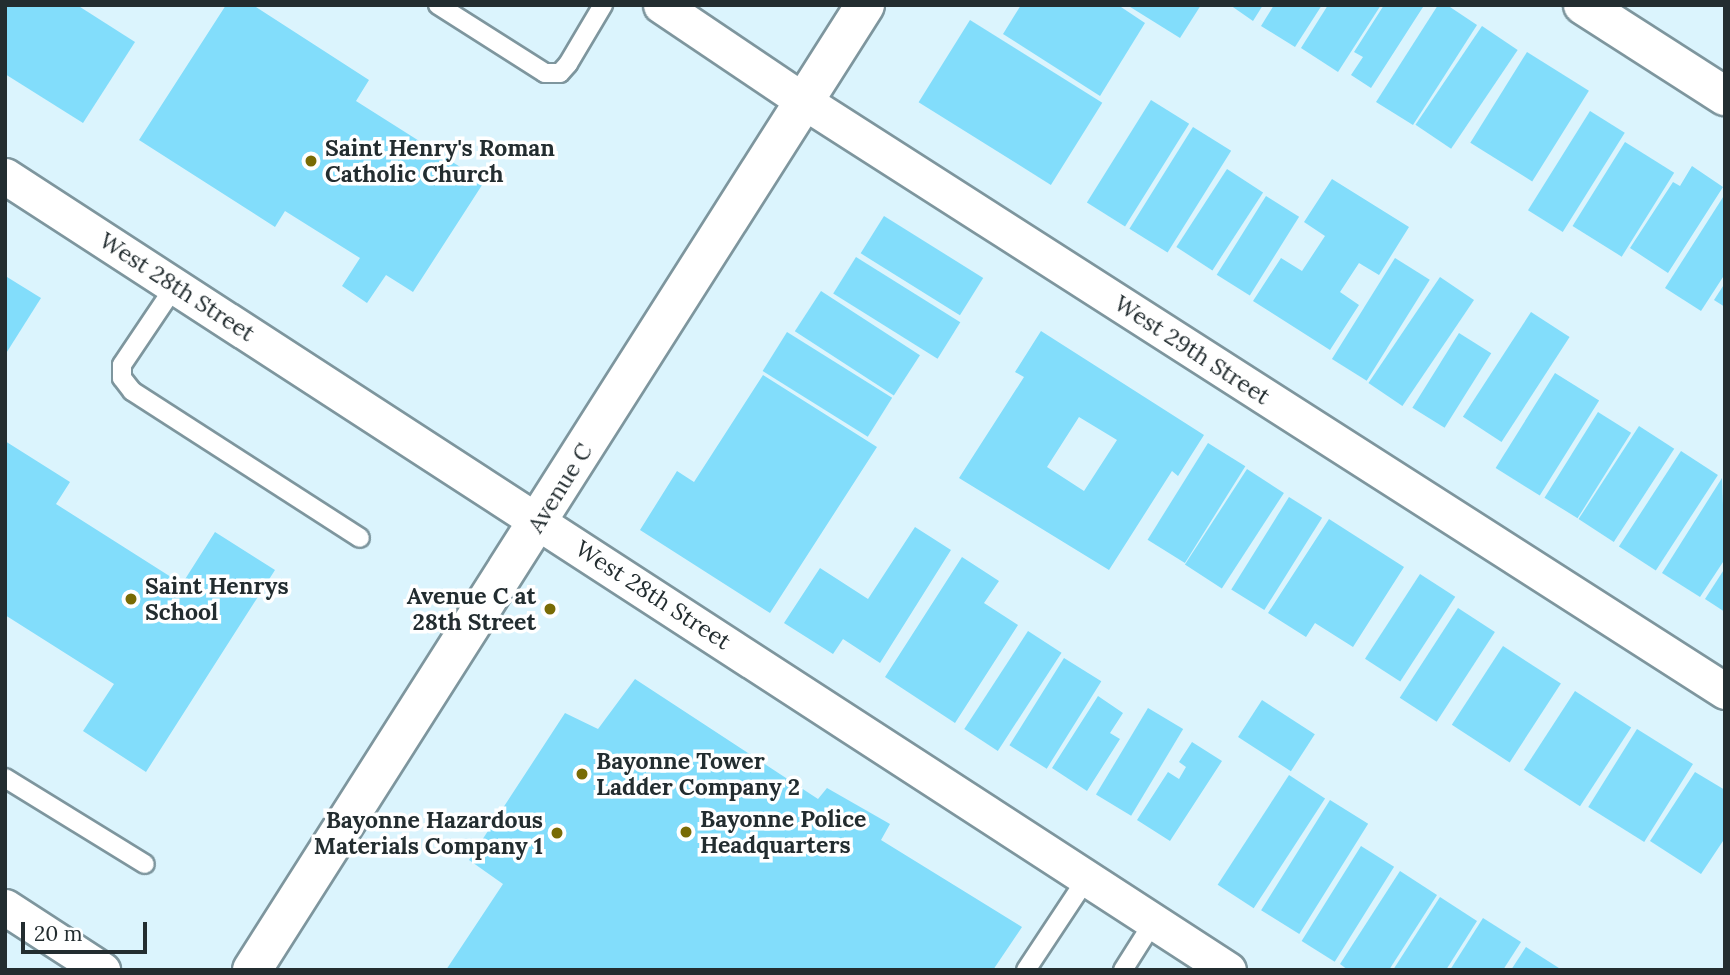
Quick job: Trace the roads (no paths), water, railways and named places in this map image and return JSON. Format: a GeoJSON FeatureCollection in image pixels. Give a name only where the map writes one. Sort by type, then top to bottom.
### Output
{"type":"FeatureCollection","features":[{"type":"Feature","properties":{"kind":"main road","name":"Avenue C"},"geometry":{"type":"LineString","coordinates":[[253,970],[539,521],[802,100],[865,5]]}},
{"type":"Feature","properties":{"kind":"main road"},"geometry":{"type":"LineString","coordinates":[[1583,5],[1725,96]]}},
{"type":"Feature","properties":{"kind":"street","name":"West 29th Street"},"geometry":{"type":"LineString","coordinates":[[661,5],[802,100],[1725,691]]}},
{"type":"Feature","properties":{"kind":"street","name":"West 28th Street"},"geometry":{"type":"LineString","coordinates":[[5,176],[1228,970]]}},
{"type":"Feature","properties":{"kind":"street"},"geometry":{"type":"LineString","coordinates":[[5,908],[102,970]]}},
{"type":"Feature","properties":{"kind":"lane"},"geometry":{"type":"LineString","coordinates":[[438,5],[545,74],[560,74],[603,5]]}},
{"type":"Feature","properties":{"kind":"lane"},"geometry":{"type":"LineString","coordinates":[[175,286],[122,365],[122,378],[132,391],[360,538]]}},
{"type":"Feature","properties":{"kind":"lane"},"geometry":{"type":"LineString","coordinates":[[5,778],[145,864]]}},
{"type":"Feature","properties":{"kind":"lane"},"geometry":{"type":"LineString","coordinates":[[1026,970],[1087,878]]}},
{"type":"Feature","properties":{"kind":"lane"},"geometry":{"type":"LineString","coordinates":[[1123,970],[1154,921]]}},
{"type":"Feature","properties":{"kind":"place","name":"Saint Henry's Roman Catholic Church"},"geometry":{"type":"Point","coordinates":[311,161]}},
{"type":"Feature","properties":{"kind":"place","name":"Saint Henrys School"},"geometry":{"type":"Point","coordinates":[131,599]}},
{"type":"Feature","properties":{"kind":"place","name":"Avenue C at 28th Street"},"geometry":{"type":"Point","coordinates":[550,609]}},
{"type":"Feature","properties":{"kind":"place","name":"Bayonne Tower Ladder Company 2"},"geometry":{"type":"Point","coordinates":[582,774]}},
{"type":"Feature","properties":{"kind":"place","name":"Bayonne Police Headquarters"},"geometry":{"type":"Point","coordinates":[686,832]}},
{"type":"Feature","properties":{"kind":"place","name":"Bayonne Hazardous Materials Company 1"},"geometry":{"type":"Point","coordinates":[557,833]}}]}
